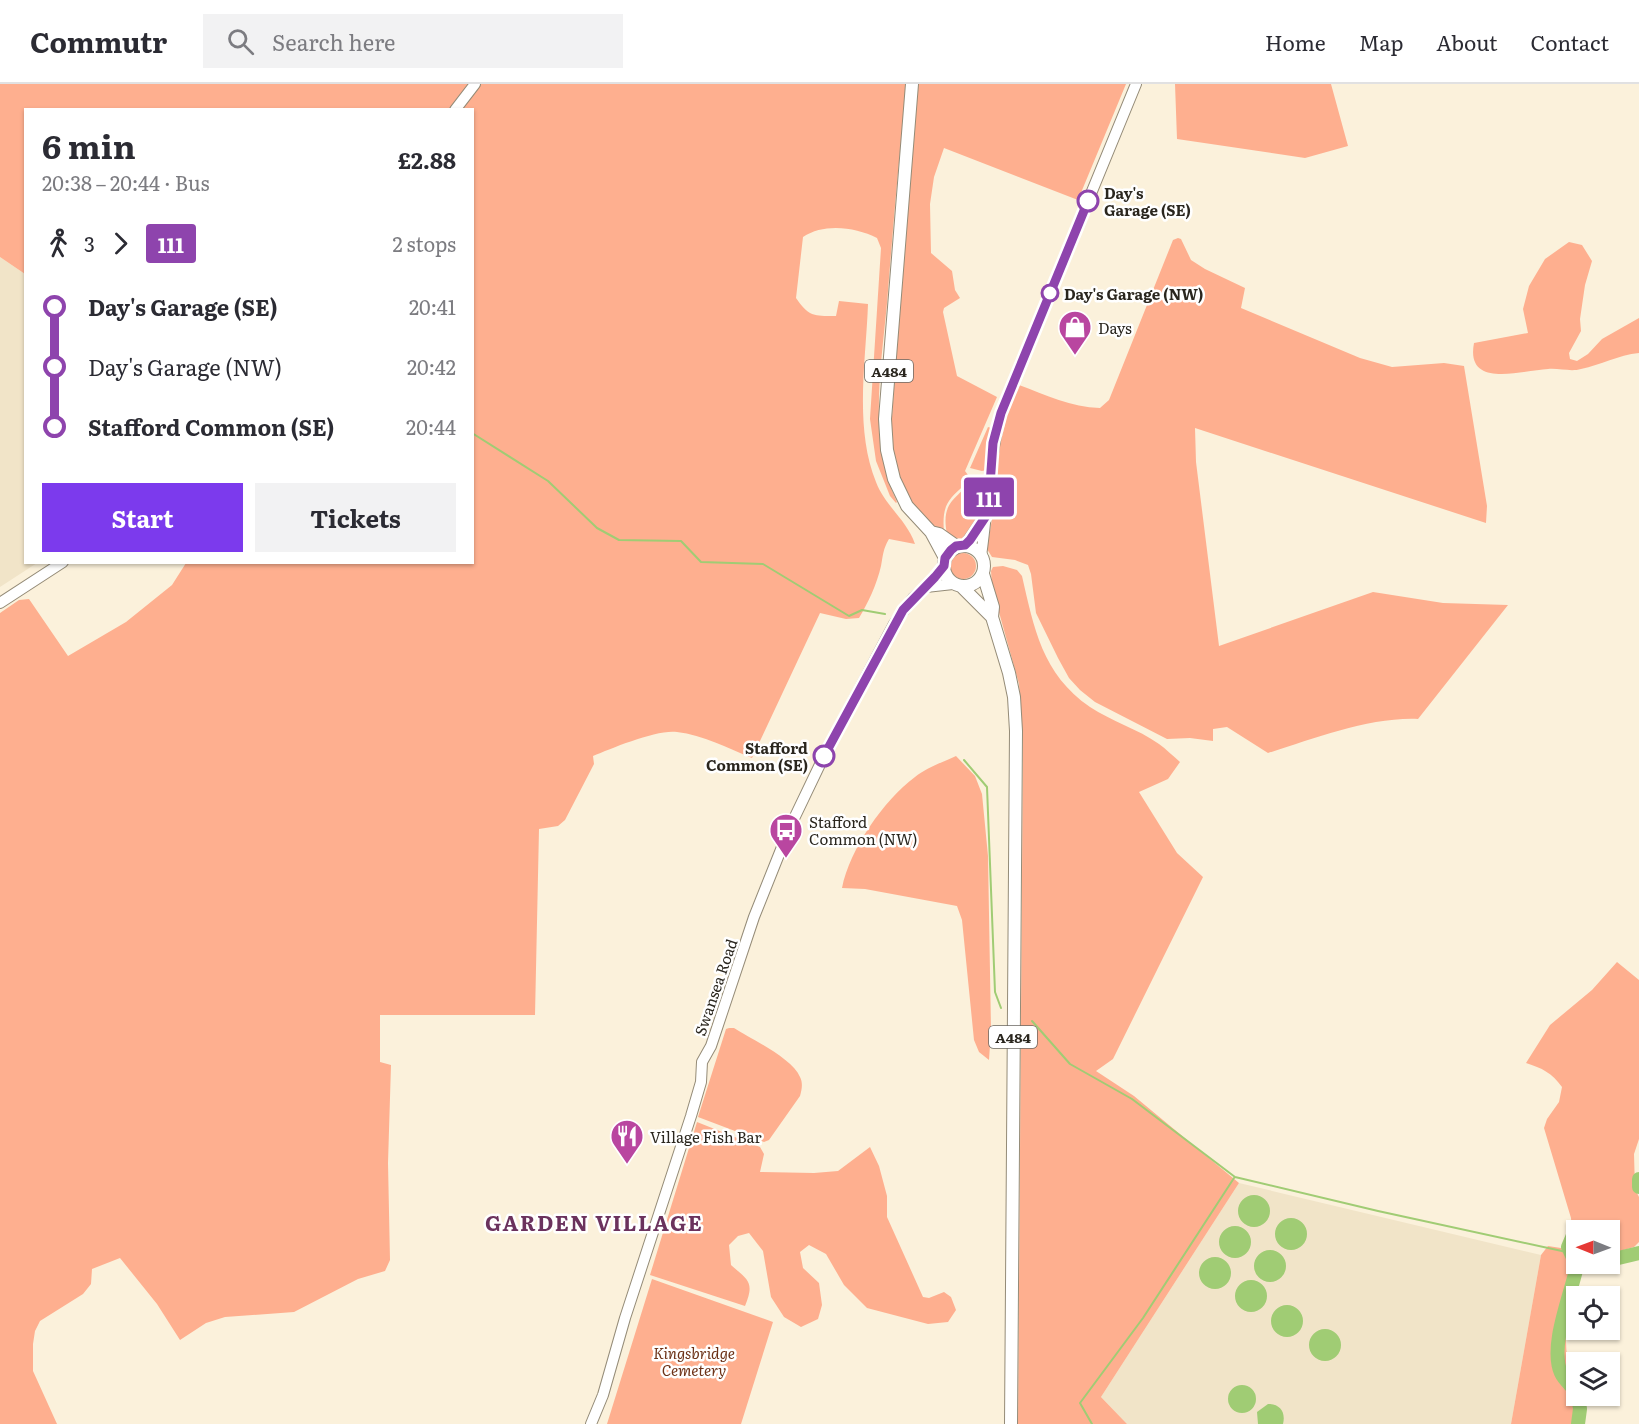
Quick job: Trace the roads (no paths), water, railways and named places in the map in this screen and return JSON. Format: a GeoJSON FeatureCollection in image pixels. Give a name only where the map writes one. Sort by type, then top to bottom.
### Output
{"type":"FeatureCollection","features":[{"type":"Feature","properties":{"kind":"main road"},"geometry":{"type":"LineString","coordinates":[[457,108],[475,84]]}},
{"type":"Feature","properties":{"kind":"main road","name":"A484"},"geometry":{"type":"LineString","coordinates":[[912,84],[885,419],[888,450],[894,479],[907,506],[930,532],[944,562],[945,574],[992,617]]}},
{"type":"Feature","properties":{"kind":"main road"},"geometry":{"type":"LineString","coordinates":[[981,555],[989,499],[993,443],[1001,413],[1136,84]]}},
{"type":"Feature","properties":{"kind":"main road"},"geometry":{"type":"LineString","coordinates":[[944,562],[986,516]]}},
{"type":"Feature","properties":{"kind":"main road","name":"A484"},"geometry":{"type":"LineString","coordinates":[[930,532],[939,534],[961,546],[976,549],[981,555],[984,564],[983,574],[993,606],[992,617],[1014,698],[1016,731],[1011,1424]]}},
{"type":"Feature","properties":{"kind":"main road","name":"Swansea Road"},"geometry":{"type":"LineString","coordinates":[[591,1424],[603,1395],[625,1318],[692,1116],[701,1082],[702,1062],[711,1046],[754,917],[790,827],[824,756],[894,624],[908,604],[927,587],[944,562]]}},
{"type":"Feature","properties":{"kind":"main road"},"geometry":{"type":"LineString","coordinates":[[0,603],[60,564]]}},
{"type":"Feature","properties":{"kind":"main road"},"geometry":{"type":"LineString","coordinates":[[927,587],[976,582],[983,574]]}},
{"type":"Feature","properties":{"kind":"waterway"},"geometry":{"type":"LineString","coordinates":[[474,434],[548,481],[597,528],[619,540],[681,541],[701,562],[763,564],[849,616],[862,610],[885,614]]}},
{"type":"Feature","properties":{"kind":"waterway"},"geometry":{"type":"LineString","coordinates":[[964,760],[987,787],[995,992],[1001,1008]]}},
{"type":"Feature","properties":{"kind":"waterway"},"geometry":{"type":"LineString","coordinates":[[1032,1021],[1070,1064],[1132,1099],[1235,1177],[1566,1252]]}},
{"type":"Feature","properties":{"kind":"waterway"},"geometry":{"type":"LineString","coordinates":[[1092,1424],[1080,1403],[1143,1318],[1234,1178]]}},
{"type":"Feature","properties":{"kind":"waterway"},"geometry":{"type":"LineString","coordinates":[[1639,1179],[1639,1187]]}},
{"type":"Feature","properties":{"kind":"waterway"},"geometry":{"type":"LineString","coordinates":[[1620,1258],[1639,1253]]}},
{"type":"Feature","properties":{"kind":"waterway"},"geometry":{"type":"LineString","coordinates":[[1566,1380],[1558,1362],[1559,1335],[1575,1274]]}},
{"type":"Feature","properties":{"kind":"waterway"},"geometry":{"type":"LineString","coordinates":[[1578,1424],[1580,1406]]}},
{"type":"Feature","properties":{"kind":"place","name":"Day's Garage (SE)"},"geometry":{"type":"Point","coordinates":[1088,201]}},
{"type":"Feature","properties":{"kind":"place","name":"Day's Garage (NW)"},"geometry":{"type":"Point","coordinates":[1050,293]}},
{"type":"Feature","properties":{"kind":"place","name":"Days"},"geometry":{"type":"Point","coordinates":[1075,356]}},
{"type":"Feature","properties":{"kind":"place","name":"Stafford Common (SE)"},"geometry":{"type":"Point","coordinates":[824,756]}},
{"type":"Feature","properties":{"kind":"place","name":"Stafford Common (NW)"},"geometry":{"type":"Point","coordinates":[786,859]}},
{"type":"Feature","properties":{"kind":"place","name":"Village Fish Bar"},"geometry":{"type":"Point","coordinates":[627,1165]}},
{"type":"Feature","properties":{"kind":"district","name":"GARDEN VILLAGE"},"geometry":{"type":"Point","coordinates":[594,1221]}},
{"type":"Feature","properties":{"kind":"park label","name":"Kingsbridge Cemetery"},"geometry":{"type":"Point","coordinates":[694,1360]}}]}
